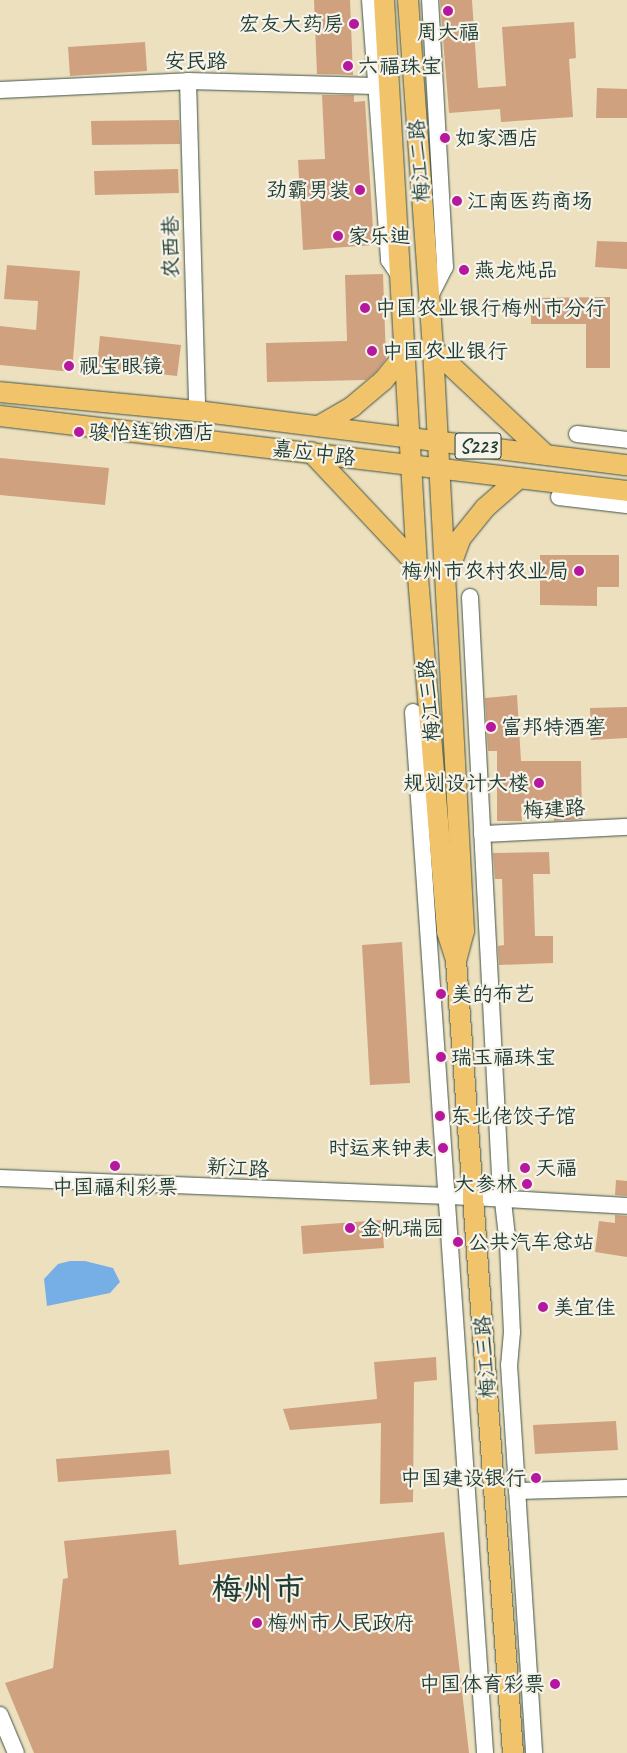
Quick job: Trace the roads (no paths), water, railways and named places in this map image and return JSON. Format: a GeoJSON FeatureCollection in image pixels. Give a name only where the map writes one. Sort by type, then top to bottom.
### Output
{"type":"FeatureCollection","features":[{"type":"Feature","properties":{"kind":"main road","name":"梅江二路"},"geometry":{"type":"LineString","coordinates":[[384,0],[383,90],[402,280],[411,437]]}},
{"type":"Feature","properties":{"kind":"main road","name":"梅江二路"},"geometry":{"type":"LineString","coordinates":[[408,0],[438,441]]}},
{"type":"Feature","properties":{"kind":"main road"},"geometry":{"type":"LineString","coordinates":[[433,349],[545,454]]}},
{"type":"Feature","properties":{"kind":"main road"},"geometry":{"type":"LineString","coordinates":[[319,426],[353,406],[383,382],[406,353]]}},
{"type":"Feature","properties":{"kind":"main road","name":"嘉应中路"},"geometry":{"type":"LineString","coordinates":[[0,392],[197,411],[627,465]]}},
{"type":"Feature","properties":{"kind":"main road","name":"嘉应中路"},"geometry":{"type":"LineString","coordinates":[[0,416],[627,491]]}},
{"type":"Feature","properties":{"kind":"main road","name":"梅江三路"},"geometry":{"type":"LineString","coordinates":[[411,437],[417,565],[447,932],[456,960],[513,1753]]}},
{"type":"Feature","properties":{"kind":"main road","name":"梅江三路"},"geometry":{"type":"LineString","coordinates":[[438,441],[464,931],[456,960]]}},
{"type":"Feature","properties":{"kind":"main road"},"geometry":{"type":"LineString","coordinates":[[311,452],[417,565]]}},
{"type":"Feature","properties":{"kind":"main road"},"geometry":{"type":"LineString","coordinates":[[446,579],[460,539],[485,508],[518,479]]}},
{"type":"Feature","properties":{"kind":"street"},"geometry":{"type":"LineString","coordinates":[[370,0],[383,90]]}},
{"type":"Feature","properties":{"kind":"street"},"geometry":{"type":"LineString","coordinates":[[429,298],[445,267],[430,0]]}},
{"type":"Feature","properties":{"kind":"street","name":"安民路"},"geometry":{"type":"LineString","coordinates":[[0,90],[188,81],[383,90]]}},
{"type":"Feature","properties":{"kind":"street","name":"农西巷"},"geometry":{"type":"LineString","coordinates":[[188,81],[197,411]]}},
{"type":"Feature","properties":{"kind":"street"},"geometry":{"type":"LineString","coordinates":[[577,434],[627,440]]}},
{"type":"Feature","properties":{"kind":"street"},"geometry":{"type":"LineString","coordinates":[[559,497],[627,506]]}},
{"type":"Feature","properties":{"kind":"street"},"geometry":{"type":"LineString","coordinates":[[470,597],[500,1175],[508,1245],[512,1332],[508,1365],[534,1753]]}},
{"type":"Feature","properties":{"kind":"street"},"geometry":{"type":"LineString","coordinates":[[413,712],[485,1753]]}},
{"type":"Feature","properties":{"kind":"street","name":"梅建路"},"geometry":{"type":"LineString","coordinates":[[482,834],[627,827]]}},
{"type":"Feature","properties":{"kind":"street","name":"新江路"},"geometry":{"type":"LineString","coordinates":[[0,1178],[473,1197],[627,1206]]}},
{"type":"Feature","properties":{"kind":"street"},"geometry":{"type":"LineString","coordinates":[[517,1492],[627,1488]]}},
{"type":"Feature","properties":{"kind":"street"},"geometry":{"type":"LineString","coordinates":[[0,1715],[16,1753]]}},
{"type":"Feature","properties":{"kind":"water"},"geometry":{"type":"Polygon","coordinates":[[[70,1261],[85,1261],[113,1268],[120,1282],[110,1293],[47,1306],[44,1279],[58,1264],[70,1261]]]}},
{"type":"Feature","properties":{"kind":"place","name":"周大福"},"geometry":{"type":"Point","coordinates":[448,11]}},
{"type":"Feature","properties":{"kind":"place","name":"宏友大药房"},"geometry":{"type":"Point","coordinates":[354,24]}},
{"type":"Feature","properties":{"kind":"place","name":"六福珠宝"},"geometry":{"type":"Point","coordinates":[348,66]}},
{"type":"Feature","properties":{"kind":"place","name":"如家酒店"},"geometry":{"type":"Point","coordinates":[445,138]}},
{"type":"Feature","properties":{"kind":"place","name":"劲霸男装"},"geometry":{"type":"Point","coordinates":[360,190]}},
{"type":"Feature","properties":{"kind":"place","name":"江南医药商场"},"geometry":{"type":"Point","coordinates":[457,201]}},
{"type":"Feature","properties":{"kind":"place","name":"家乐迪"},"geometry":{"type":"Point","coordinates":[338,236]}},
{"type":"Feature","properties":{"kind":"place","name":"燕龙炖品"},"geometry":{"type":"Point","coordinates":[464,270]}},
{"type":"Feature","properties":{"kind":"place","name":"中国农业银行梅州市分行"},"geometry":{"type":"Point","coordinates":[365,308]}},
{"type":"Feature","properties":{"kind":"place","name":"中国农业银行"},"geometry":{"type":"Point","coordinates":[372,351]}},
{"type":"Feature","properties":{"kind":"place","name":"视宝眼镜"},"geometry":{"type":"Point","coordinates":[69,366]}},
{"type":"Feature","properties":{"kind":"place","name":"骏怡连锁酒店"},"geometry":{"type":"Point","coordinates":[79,432]}},
{"type":"Feature","properties":{"kind":"place","name":"梅州市农村农业局"},"geometry":{"type":"Point","coordinates":[579,571]}},
{"type":"Feature","properties":{"kind":"place","name":"富邦特酒窖"},"geometry":{"type":"Point","coordinates":[491,727]}},
{"type":"Feature","properties":{"kind":"place","name":"规划设计大楼"},"geometry":{"type":"Point","coordinates":[539,783]}},
{"type":"Feature","properties":{"kind":"place","name":"美的布艺"},"geometry":{"type":"Point","coordinates":[441,994]}},
{"type":"Feature","properties":{"kind":"place","name":"瑞玉福珠宝"},"geometry":{"type":"Point","coordinates":[441,1057]}},
{"type":"Feature","properties":{"kind":"place","name":"东北佬饺子馆"},"geometry":{"type":"Point","coordinates":[440,1116]}},
{"type":"Feature","properties":{"kind":"place","name":"时运来钟表"},"geometry":{"type":"Point","coordinates":[443,1148]}},
{"type":"Feature","properties":{"kind":"place","name":"中国福利彩票"},"geometry":{"type":"Point","coordinates":[115,1166]}},
{"type":"Feature","properties":{"kind":"place","name":"天福"},"geometry":{"type":"Point","coordinates":[525,1168]}},
{"type":"Feature","properties":{"kind":"place","name":"大参林"},"geometry":{"type":"Point","coordinates":[527,1184]}},
{"type":"Feature","properties":{"kind":"place","name":"金帆瑞园"},"geometry":{"type":"Point","coordinates":[350,1228]}},
{"type":"Feature","properties":{"kind":"place","name":"公共汽车总站"},"geometry":{"type":"Point","coordinates":[458,1242]}},
{"type":"Feature","properties":{"kind":"place","name":"美宜佳"},"geometry":{"type":"Point","coordinates":[543,1307]}},
{"type":"Feature","properties":{"kind":"place","name":"中国建设银行"},"geometry":{"type":"Point","coordinates":[536,1478]}},
{"type":"Feature","properties":{"kind":"place","name":"梅州市人民政府"},"geometry":{"type":"Point","coordinates":[257,1623]}},
{"type":"Feature","properties":{"kind":"place","name":"中国体育彩票"},"geometry":{"type":"Point","coordinates":[555,1684]}},
{"type":"Feature","properties":{"kind":"district","name":"梅州市"},"geometry":{"type":"Point","coordinates":[258,1589]}}]}
